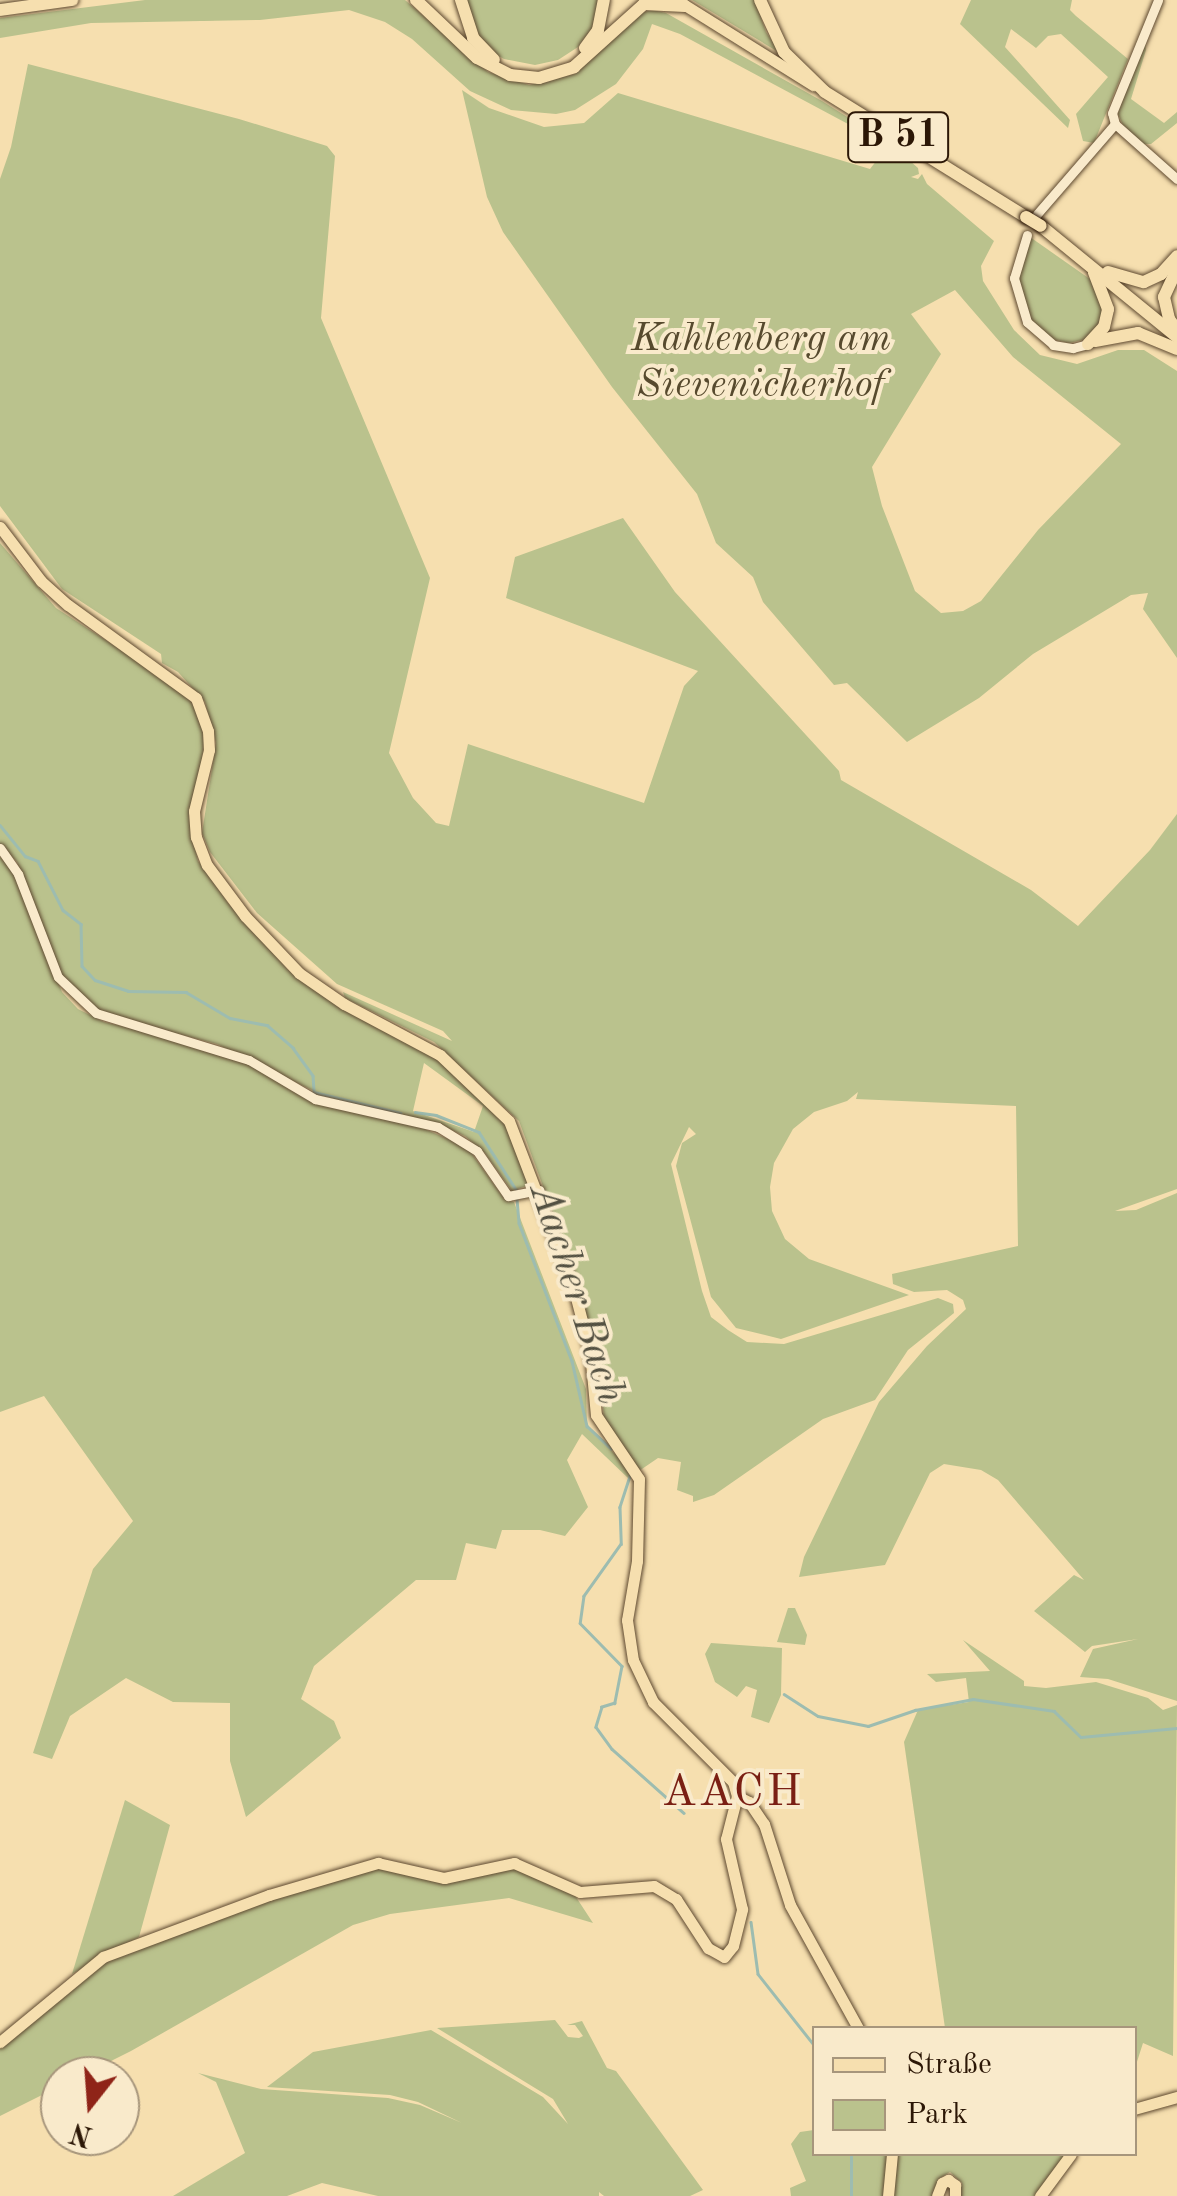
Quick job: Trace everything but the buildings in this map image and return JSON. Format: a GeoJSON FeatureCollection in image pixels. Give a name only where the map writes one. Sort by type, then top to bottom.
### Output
{"type":"FeatureCollection","features":[{"type":"Feature","properties":{"kind":"highway"},"geometry":{"type":"LineString","coordinates":[[0,10],[72,0]]}},
{"type":"Feature","properties":{"kind":"highway"},"geometry":{"type":"LineString","coordinates":[[416,0],[464,46],[495,69],[539,78],[574,66],[644,4],[681,3]]}},
{"type":"Feature","properties":{"kind":"highway"},"geometry":{"type":"LineString","coordinates":[[462,0],[465,24],[481,50],[526,72],[556,67],[583,51],[598,30],[604,0]]}},
{"type":"Feature","properties":{"kind":"highway"},"geometry":{"type":"LineString","coordinates":[[760,0],[784,52],[825,92]]}},
{"type":"Feature","properties":{"kind":"highway","name":"B 51"},"geometry":{"type":"LineString","coordinates":[[825,92],[1035,219],[1177,334]]}},
{"type":"Feature","properties":{"kind":"highway"},"geometry":{"type":"LineString","coordinates":[[1084,258],[1117,277],[1144,282],[1161,274],[1177,256]]}},
{"type":"Feature","properties":{"kind":"highway"},"geometry":{"type":"LineString","coordinates":[[1084,258],[1104,290],[1108,308],[1104,327],[1088,344]]}},
{"type":"Feature","properties":{"kind":"highway"},"geometry":{"type":"LineString","coordinates":[[1177,269],[1164,297],[1177,334]]}},
{"type":"Feature","properties":{"kind":"highway"},"geometry":{"type":"LineString","coordinates":[[1088,344],[1138,333],[1177,349]]}},
{"type":"Feature","properties":{"kind":"main road","name":"B 51"},"geometry":{"type":"LineString","coordinates":[[681,3],[825,92]]}},
{"type":"Feature","properties":{"kind":"main road"},"geometry":{"type":"LineString","coordinates":[[0,527],[42,581],[68,605],[196,698],[208,730],[209,750],[194,811],[196,837],[207,866],[245,916],[299,973],[344,1004],[440,1055],[498,1106],[516,1133],[539,1190],[587,1338],[596,1415],[640,1483],[637,1561],[627,1620],[636,1668],[653,1702],[733,1782],[737,1796],[726,1834],[742,1909],[733,1946],[724,1957],[708,1948],[676,1899],[654,1886],[580,1892],[514,1863],[444,1878],[378,1864],[322,1876],[103,1958],[0,2042]]}},
{"type":"Feature","properties":{"kind":"main road"},"geometry":{"type":"LineString","coordinates":[[737,1796],[750,1802],[767,1830],[794,1914],[857,2026]]}},
{"type":"Feature","properties":{"kind":"main road"},"geometry":{"type":"LineString","coordinates":[[1137,2109],[1177,2097]]}},
{"type":"Feature","properties":{"kind":"main road"},"geometry":{"type":"LineString","coordinates":[[888,2196],[892,2156]]}},
{"type":"Feature","properties":{"kind":"main road"},"geometry":{"type":"LineString","coordinates":[[1040,2196],[1070,2156]]}},
{"type":"Feature","properties":{"kind":"main road"},"geometry":{"type":"LineString","coordinates":[[938,2196],[947,2180],[954,2183],[955,2196]]}},
{"type":"Feature","properties":{"kind":"street"},"geometry":{"type":"LineString","coordinates":[[1158,0],[1112,113],[1115,124],[1177,179]]}},
{"type":"Feature","properties":{"kind":"street"},"geometry":{"type":"LineString","coordinates":[[1035,219],[1115,124]]}},
{"type":"Feature","properties":{"kind":"street"},"geometry":{"type":"LineString","coordinates":[[1026,235],[1019,252],[1016,292],[1027,322],[1053,345],[1073,348],[1088,344]]}},
{"type":"Feature","properties":{"kind":"street"},"geometry":{"type":"LineString","coordinates":[[0,848],[18,874],[58,977],[96,1013],[216,1047],[248,1060],[315,1099],[450,1132],[477,1150],[504,1192],[516,1197],[539,1190]]}},
{"type":"Feature","properties":{"kind":"green space","name":"Kahlenberg am Sievenicherhof"},"geometry":{"type":"Polygon","coordinates":[[[145,0],[405,0],[488,72],[529,85],[575,74],[641,13],[666,13],[822,101],[893,146],[918,168],[919,174],[911,177],[918,179],[922,174],[927,184],[994,241],[981,266],[983,281],[1014,330],[1040,355],[1077,364],[1118,350],[1144,350],[1177,371],[1177,658],[1143,609],[1148,593],[1131,595],[1033,654],[979,698],[907,742],[847,683],[834,685],[763,602],[753,577],[716,543],[697,494],[612,387],[503,232],[487,197],[462,90],[489,108],[544,127],[584,123],[618,93],[870,169],[884,151],[848,124],[680,34],[652,24],[643,49],[616,84],[575,110],[556,114],[511,110],[470,91],[412,39],[385,22],[349,10],[260,20],[91,23],[0,38],[0,18],[145,0]],[[955,290],[911,314],[941,354],[872,467],[882,506],[915,591],[941,613],[963,611],[981,601],[1038,530],[1121,444],[1013,357],[955,290]]]}},
{"type":"Feature","properties":{"kind":"green space"},"geometry":{"type":"Polygon","coordinates":[[[465,0],[599,0],[592,28],[578,47],[558,60],[535,65],[504,59],[490,51],[479,40],[465,0]]]}},
{"type":"Feature","properties":{"kind":"green space"},"geometry":{"type":"Polygon","coordinates":[[[692,0],[755,0],[766,32],[780,53],[692,0]]]}},
{"type":"Feature","properties":{"kind":"green space"},"geometry":{"type":"Polygon","coordinates":[[[971,0],[1072,0],[1070,10],[1128,59],[1094,143],[1083,141],[1076,114],[1108,77],[1061,34],[1048,36],[1036,48],[1011,29],[1005,47],[1070,120],[1068,128],[960,24],[971,0]]]}},
{"type":"Feature","properties":{"kind":"green space"},"geometry":{"type":"Polygon","coordinates":[[[1144,35],[1146,50],[1131,99],[1164,123],[1177,112],[1177,123],[1151,144],[1144,144],[1123,125],[1118,114],[1144,35]]]}},
{"type":"Feature","properties":{"kind":"green space"},"geometry":{"type":"Polygon","coordinates":[[[28,64],[239,119],[327,146],[335,156],[321,318],[430,578],[389,753],[413,798],[436,823],[449,826],[468,744],[644,803],[684,686],[698,671],[506,598],[515,557],[623,518],[675,592],[839,771],[841,780],[1031,890],[1078,926],[1150,850],[1177,814],[1177,1189],[1115,1211],[1136,1210],[1177,1193],[1177,1701],[1108,1679],[1080,1677],[1093,1649],[1138,1639],[1092,1646],[1085,1652],[1034,1611],[1074,1575],[1084,1580],[998,1480],[981,1470],[944,1464],[930,1473],[885,1565],[799,1577],[804,1557],[879,1402],[927,1346],[966,1309],[963,1300],[947,1290],[914,1292],[893,1284],[892,1274],[1018,1246],[1016,1106],[856,1099],[858,1092],[847,1101],[814,1112],[793,1129],[774,1163],[770,1187],[772,1211],[785,1239],[809,1259],[909,1295],[781,1339],[736,1328],[711,1297],[676,1166],[682,1143],[696,1134],[689,1127],[671,1164],[702,1291],[711,1317],[728,1330],[747,1342],[784,1344],[938,1298],[953,1304],[954,1313],[908,1350],[875,1400],[823,1419],[714,1495],[693,1502],[693,1496],[677,1490],[681,1462],[658,1458],[639,1471],[604,1421],[601,1376],[576,1276],[519,1121],[434,1042],[345,998],[343,992],[452,1041],[443,1031],[337,984],[257,913],[210,852],[202,833],[216,743],[205,702],[178,672],[162,663],[161,654],[62,589],[0,506],[0,179],[11,147],[28,64]]]}},
{"type":"Feature","properties":{"kind":"green space"},"geometry":{"type":"Polygon","coordinates":[[[1030,237],[1097,284],[1103,295],[1102,321],[1087,339],[1069,343],[1052,339],[1026,315],[1017,275],[1030,237]]]}},
{"type":"Feature","properties":{"kind":"green space"},"geometry":{"type":"Polygon","coordinates":[[[0,543],[56,608],[181,689],[200,714],[204,743],[192,836],[198,861],[228,903],[287,969],[339,1006],[427,1051],[475,1092],[507,1124],[532,1184],[512,1191],[485,1153],[465,1136],[438,1124],[316,1092],[217,1044],[92,1008],[59,975],[17,862],[0,844],[0,543]],[[424,1063],[413,1111],[474,1132],[483,1106],[424,1063]]]}},
{"type":"Feature","properties":{"kind":"green space"},"geometry":{"type":"Polygon","coordinates":[[[0,857],[14,873],[62,992],[78,1009],[104,1022],[241,1060],[316,1102],[415,1125],[467,1147],[505,1200],[514,1202],[586,1389],[587,1426],[635,1474],[628,1478],[582,1434],[567,1460],[588,1507],[565,1536],[540,1530],[502,1530],[496,1549],[466,1543],[456,1580],[416,1580],[314,1666],[301,1699],[334,1721],[341,1738],[246,1817],[230,1761],[230,1703],[173,1702],[126,1678],[70,1716],[52,1759],[33,1753],[93,1569],[133,1521],[44,1396],[0,1412],[0,857]]]}},
{"type":"Feature","properties":{"kind":"green space"},"geometry":{"type":"Polygon","coordinates":[[[788,1608],[795,1608],[807,1635],[805,1645],[777,1642],[788,1608]]]}},
{"type":"Feature","properties":{"kind":"green space"},"geometry":{"type":"Polygon","coordinates":[[[963,1640],[1024,1681],[1024,1686],[1046,1688],[1096,1682],[1148,1698],[1163,1710],[1177,1705],[1173,2056],[1143,2043],[1137,2062],[1137,2026],[945,2026],[904,1742],[918,1710],[969,1702],[966,1678],[936,1682],[927,1674],[990,1671],[963,1640]]]}},
{"type":"Feature","properties":{"kind":"green space"},"geometry":{"type":"Polygon","coordinates":[[[711,1643],[782,1648],[781,1695],[769,1723],[751,1717],[757,1690],[746,1686],[737,1697],[715,1682],[705,1654],[711,1643]]]}},
{"type":"Feature","properties":{"kind":"green space"},"geometry":{"type":"Polygon","coordinates":[[[125,1800],[170,1825],[139,1937],[72,1974],[125,1800]]]}},
{"type":"Feature","properties":{"kind":"green space"},"geometry":{"type":"Polygon","coordinates":[[[519,1866],[576,1897],[593,1923],[509,1898],[390,1914],[353,1925],[121,2056],[40,2056],[40,2096],[0,2116],[0,2048],[99,1964],[322,1880],[371,1868],[391,1868],[428,1880],[519,1866]]]}},
{"type":"Feature","properties":{"kind":"green space"},"geometry":{"type":"Polygon","coordinates":[[[555,2020],[568,2037],[579,2038],[583,2036],[575,2025],[567,2025],[582,2021],[607,2068],[616,2071],[703,2190],[690,2196],[604,2196],[599,2192],[599,2196],[378,2196],[322,2183],[287,2196],[173,2196],[245,2153],[216,2082],[198,2073],[261,2089],[388,2098],[420,2105],[462,2123],[418,2102],[390,2095],[267,2087],[313,2052],[431,2030],[543,2097],[568,2124],[553,2099],[437,2028],[555,2020]]]}},
{"type":"Feature","properties":{"kind":"green space"},"geometry":{"type":"Polygon","coordinates":[[[812,2130],[812,2156],[889,2156],[885,2196],[791,2196],[790,2188],[806,2181],[791,2144],[800,2132],[812,2130]]]}},
{"type":"Feature","properties":{"kind":"green space"},"geometry":{"type":"Polygon","coordinates":[[[895,2156],[1064,2156],[1034,2196],[959,2196],[962,2183],[950,2172],[940,2178],[934,2196],[891,2196],[895,2156]]]}},
{"type":"Feature","properties":{"kind":"waterway","name":"Aacher Bach"},"geometry":{"type":"LineString","coordinates":[[0,825],[25,856],[38,861],[63,910],[81,924],[82,966],[95,980],[128,991],[186,992],[230,1018],[267,1025],[293,1048],[313,1076],[314,1092],[401,1113]]}},
{"type":"Feature","properties":{"kind":"waterway","name":"Aacher Bach"},"geometry":{"type":"LineString","coordinates":[[415,1112],[436,1115],[479,1132],[517,1191]]}},
{"type":"Feature","properties":{"kind":"waterway","name":"Aacher Bach"},"geometry":{"type":"LineString","coordinates":[[517,1199],[519,1223],[572,1361],[587,1426],[611,1448]]}},
{"type":"Feature","properties":{"kind":"waterway","name":"Aacher Bach"},"geometry":{"type":"LineString","coordinates":[[631,1473],[620,1507],[621,1544],[584,1596],[580,1623],[622,1666],[615,1703],[602,1707],[596,1727],[612,1749],[684,1813]]}},
{"type":"Feature","properties":{"kind":"waterway"},"geometry":{"type":"LineString","coordinates":[[784,1694],[818,1716],[868,1726],[915,1710],[973,1699],[1054,1711],[1081,1737],[1177,1728]]}},
{"type":"Feature","properties":{"kind":"waterway","name":"Aacher Bach"},"geometry":{"type":"LineString","coordinates":[[751,1922],[758,1974],[812,2042]]}},
{"type":"Feature","properties":{"kind":"waterway","name":"Aacher Bach"},"geometry":{"type":"LineString","coordinates":[[851,2156],[851,2196]]}},
{"type":"Feature","properties":{"kind":"district","name":"AACH"},"geometry":{"type":"Point","coordinates":[733,1794]}}]}
